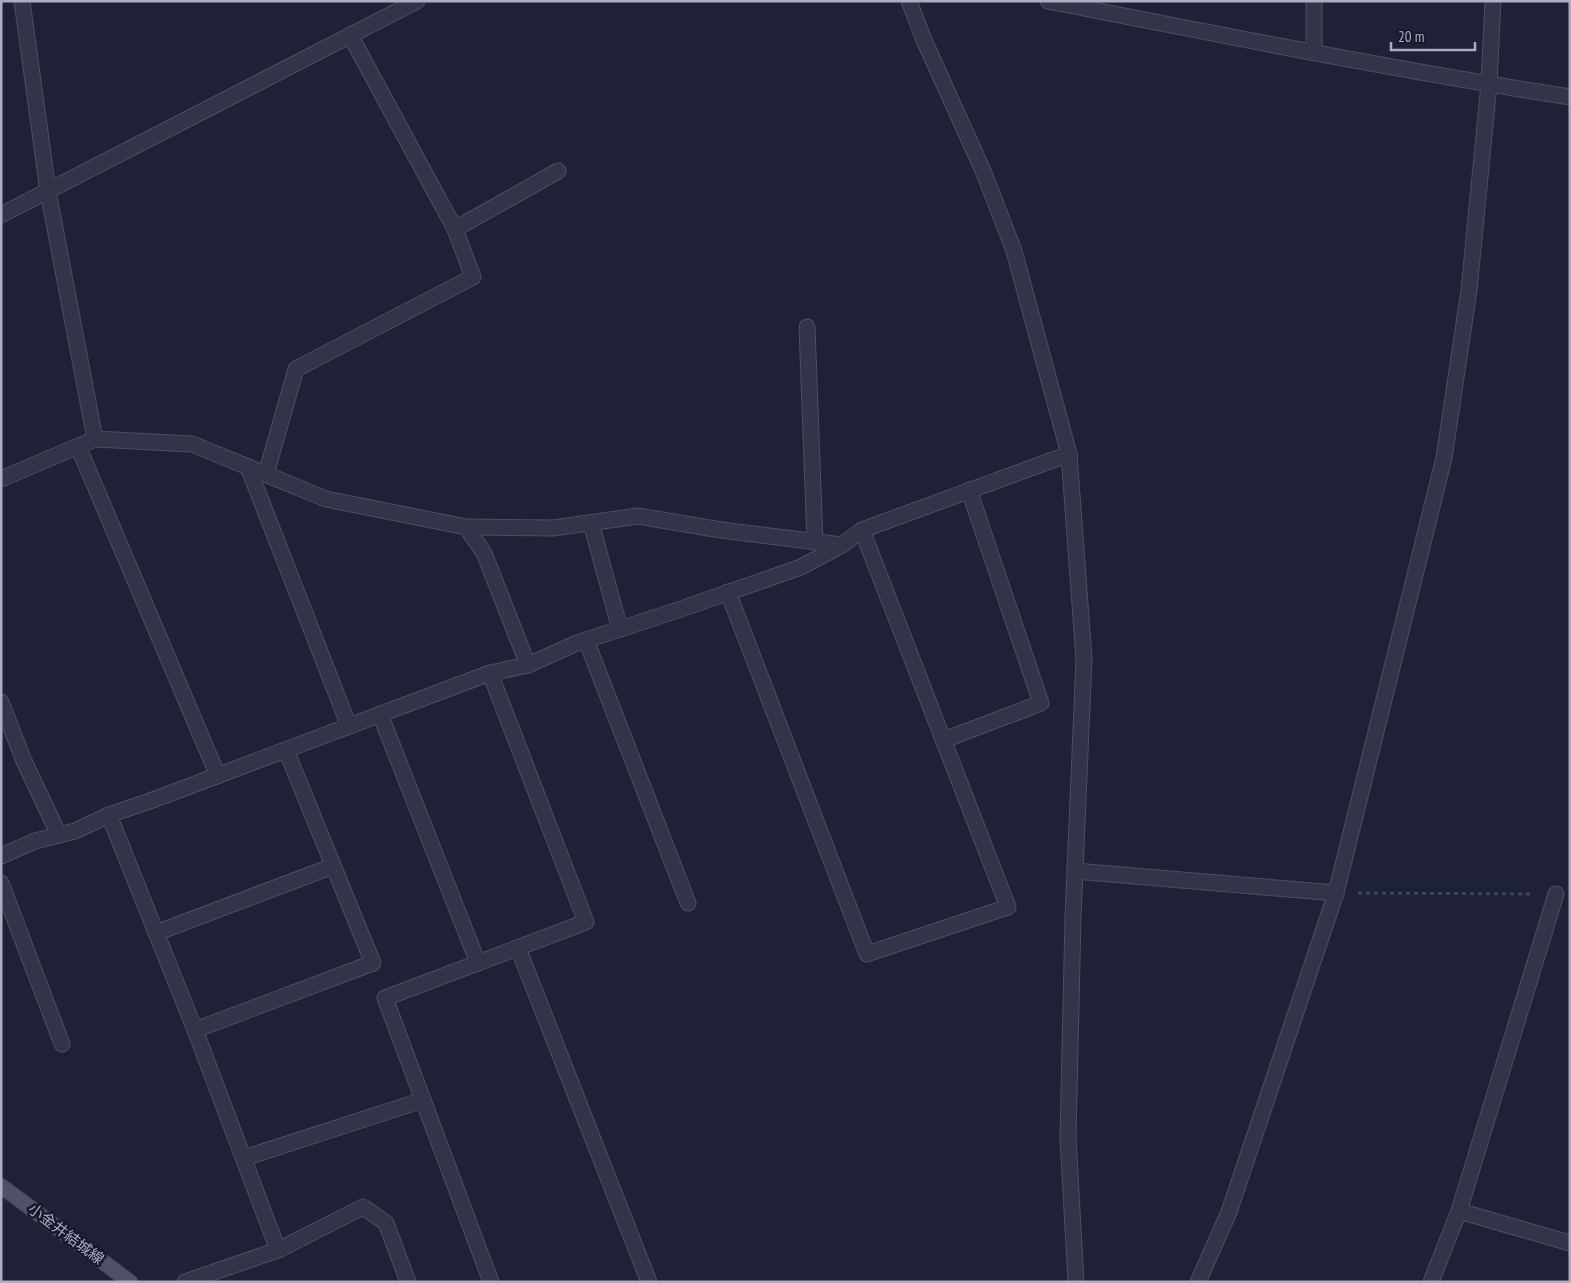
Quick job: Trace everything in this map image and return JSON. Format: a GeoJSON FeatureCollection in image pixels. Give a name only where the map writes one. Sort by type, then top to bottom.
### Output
{"type":"FeatureCollection","features":[{"type":"Feature","properties":{"kind":"main road","name":"小金井結城線"},"geometry":{"type":"LineString","coordinates":[[1,1186],[130,1282]]}},
{"type":"Feature","properties":{"kind":"street"},"geometry":{"type":"LineString","coordinates":[[22,1],[48,191],[95,439]]}},
{"type":"Feature","properties":{"kind":"street"},"geometry":{"type":"LineString","coordinates":[[1,214],[417,1]]}},
{"type":"Feature","properties":{"kind":"street"},"geometry":{"type":"LineString","coordinates":[[909,1],[924,40],[984,173],[1014,250],[1069,454],[1084,659],[1075,871],[1068,1138],[1076,1282]]}},
{"type":"Feature","properties":{"kind":"street"},"geometry":{"type":"LineString","coordinates":[[1048,1],[1314,53],[1570,97]]}},
{"type":"Feature","properties":{"kind":"street"},"geometry":{"type":"LineString","coordinates":[[1314,1],[1314,53]]}},
{"type":"Feature","properties":{"kind":"street"},"geometry":{"type":"LineString","coordinates":[[1198,1282],[1229,1212],[1336,893],[1444,458],[1469,290],[1489,84],[1493,1]]}},
{"type":"Feature","properties":{"kind":"street"},"geometry":{"type":"LineString","coordinates":[[266,474],[296,369],[473,277],[455,229],[350,35]]}},
{"type":"Feature","properties":{"kind":"street"},"geometry":{"type":"LineString","coordinates":[[455,229],[558,171]]}},
{"type":"Feature","properties":{"kind":"street"},"geometry":{"type":"LineString","coordinates":[[807,327],[814,542]]}},
{"type":"Feature","properties":{"kind":"street"},"geometry":{"type":"LineString","coordinates":[[1,479],[95,439],[192,444],[326,499],[466,526],[552,528],[638,516],[721,530],[842,545]]}},
{"type":"Feature","properties":{"kind":"street"},"geometry":{"type":"LineString","coordinates":[[78,446],[218,776]]}},
{"type":"Feature","properties":{"kind":"street"},"geometry":{"type":"LineString","coordinates":[[1,856],[35,841],[76,831],[109,815],[218,776],[490,673],[528,665],[586,640],[801,567],[842,545],[862,530],[1069,454]]}},
{"type":"Feature","properties":{"kind":"street"},"geometry":{"type":"LineString","coordinates":[[248,467],[349,726]]}},
{"type":"Feature","properties":{"kind":"street"},"geometry":{"type":"LineString","coordinates":[[944,740],[1041,704],[969,490]]}},
{"type":"Feature","properties":{"kind":"street"},"geometry":{"type":"LineString","coordinates":[[591,523],[620,629]]}},
{"type":"Feature","properties":{"kind":"street"},"geometry":{"type":"LineString","coordinates":[[466,526],[484,553],[528,665]]}},
{"type":"Feature","properties":{"kind":"street"},"geometry":{"type":"LineString","coordinates":[[728,592],[867,954],[1008,907],[862,530]]}},
{"type":"Feature","properties":{"kind":"street"},"geometry":{"type":"LineString","coordinates":[[586,640],[688,903]]}},
{"type":"Feature","properties":{"kind":"street"},"geometry":{"type":"LineString","coordinates":[[490,673],[586,922],[385,998],[492,1282]]}},
{"type":"Feature","properties":{"kind":"street"},"geometry":{"type":"LineString","coordinates":[[1,702],[24,761],[59,835]]}},
{"type":"Feature","properties":{"kind":"street"},"geometry":{"type":"LineString","coordinates":[[380,714],[478,963]]}},
{"type":"Feature","properties":{"kind":"street"},"geometry":{"type":"LineString","coordinates":[[195,1030],[373,963],[286,750]]}},
{"type":"Feature","properties":{"kind":"street"},"geometry":{"type":"LineString","coordinates":[[109,815],[195,1030],[278,1250]]}},
{"type":"Feature","properties":{"kind":"street"},"geometry":{"type":"LineString","coordinates":[[156,933],[333,866]]}},
{"type":"Feature","properties":{"kind":"street"},"geometry":{"type":"LineString","coordinates":[[1075,871],[1336,893]]}},
{"type":"Feature","properties":{"kind":"street"},"geometry":{"type":"LineString","coordinates":[[1,883],[62,1044]]}},
{"type":"Feature","properties":{"kind":"street"},"geometry":{"type":"LineString","coordinates":[[1431,1282],[1459,1211],[1556,894]]}},
{"type":"Feature","properties":{"kind":"street"},"geometry":{"type":"LineString","coordinates":[[518,948],[649,1282]]}},
{"type":"Feature","properties":{"kind":"street"},"geometry":{"type":"LineString","coordinates":[[244,1158],[423,1100]]}},
{"type":"Feature","properties":{"kind":"street"},"geometry":{"type":"LineString","coordinates":[[185,1282],[278,1250],[362,1207],[386,1223],[408,1282]]}},
{"type":"Feature","properties":{"kind":"street"},"geometry":{"type":"LineString","coordinates":[[1459,1211],[1570,1243]]}},
{"type":"Feature","properties":{"kind":"path"},"geometry":{"type":"LineString","coordinates":[[1336,893],[1556,894]]}}]}
